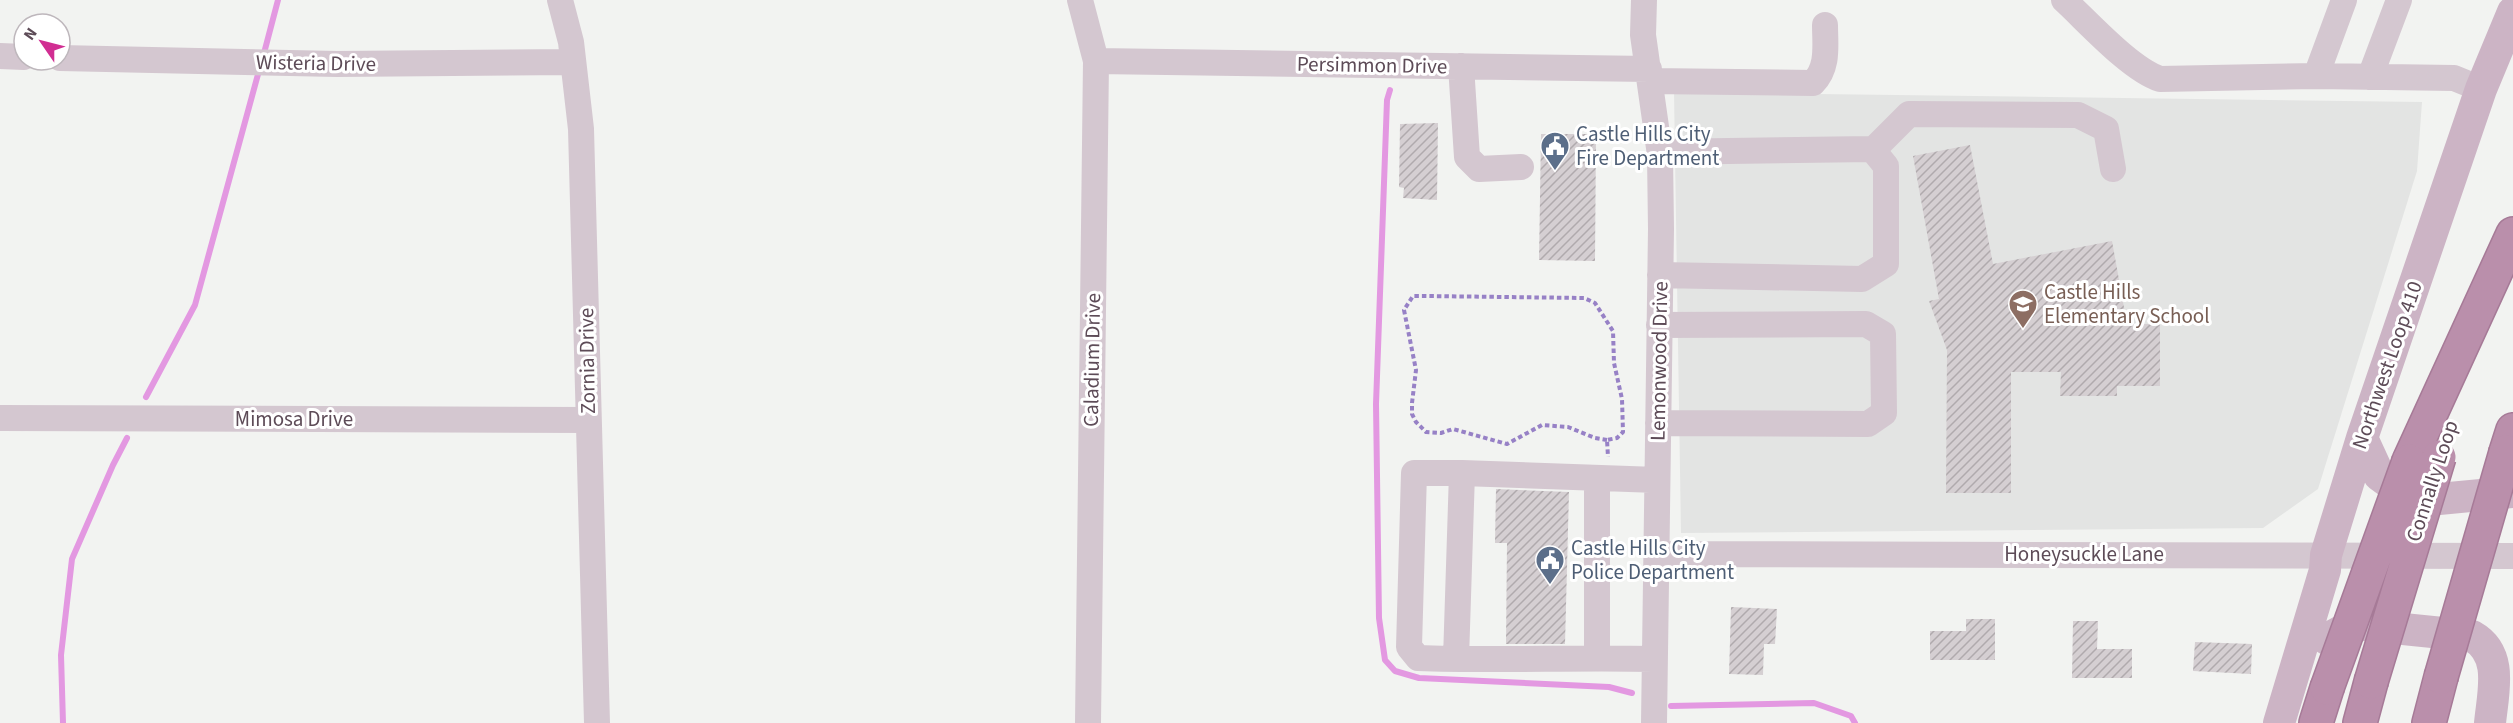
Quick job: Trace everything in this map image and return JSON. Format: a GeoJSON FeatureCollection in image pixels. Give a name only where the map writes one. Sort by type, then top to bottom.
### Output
{"type":"FeatureCollection","features":[{"type":"Feature","properties":{"kind":"highway"},"geometry":{"type":"LineString","coordinates":[[2316,723],[2327,688],[2424,459],[2513,234]]}},
{"type":"Feature","properties":{"kind":"highway","name":"Connally Loop"},"geometry":{"type":"LineString","coordinates":[[2360,723],[2424,459],[2513,242]]}},
{"type":"Feature","properties":{"kind":"highway"},"geometry":{"type":"LineString","coordinates":[[2429,723],[2463,597],[2510,441]]}},
{"type":"Feature","properties":{"kind":"highway"},"geometry":{"type":"LineString","coordinates":[[2463,597],[2513,491]]}},
{"type":"Feature","properties":{"kind":"main road","name":"Northwest Loop 410"},"geometry":{"type":"LineString","coordinates":[[2282,714],[2325,570],[2326,555],[2362,438],[2481,89],[2513,12]]}},
{"type":"Feature","properties":{"kind":"main road"},"geometry":{"type":"LineString","coordinates":[[2362,438],[2379,475],[2409,497],[2439,499],[2513,491]]}},
{"type":"Feature","properties":{"kind":"main road"},"geometry":{"type":"LineString","coordinates":[[2282,714],[2322,643],[2354,624],[2472,636],[2483,642],[2491,655],[2494,679],[2490,723]]}},
{"type":"Feature","properties":{"kind":"main road"},"geometry":{"type":"LineString","coordinates":[[2504,723],[2513,692]]}},
{"type":"Feature","properties":{"kind":"street","name":"Zornia Drive"},"geometry":{"type":"LineString","coordinates":[[560,0],[571,42],[581,129],[597,723]]}},
{"type":"Feature","properties":{"kind":"street","name":"Caladium Drive"},"geometry":{"type":"LineString","coordinates":[[1080,0],[1096,61],[1088,723]]}},
{"type":"Feature","properties":{"kind":"street","name":"Lemonwood Drive"},"geometry":{"type":"LineString","coordinates":[[1644,0],[1643,35],[1660,152],[1654,723]]}},
{"type":"Feature","properties":{"kind":"street"},"geometry":{"type":"LineString","coordinates":[[2064,0],[2118,50],[2149,75],[2160,79],[2316,76],[2454,78],[2481,89]]}},
{"type":"Feature","properties":{"kind":"street"},"geometry":{"type":"LineString","coordinates":[[2316,76],[2344,0]]}},
{"type":"Feature","properties":{"kind":"street"},"geometry":{"type":"LineString","coordinates":[[2370,77],[2398,0]]}},
{"type":"Feature","properties":{"kind":"street","name":"Persimmon Drive"},"geometry":{"type":"LineString","coordinates":[[1096,61],[1461,66],[1813,82],[1822,71],[1826,56],[1825,25]]}},
{"type":"Feature","properties":{"kind":"street","name":"Wisteria Drive"},"geometry":{"type":"LineString","coordinates":[[72,58],[291,63],[572,62]]}},
{"type":"Feature","properties":{"kind":"street"},"geometry":{"type":"LineString","coordinates":[[1461,66],[1467,157],[1479,169],[1521,167]]}},
{"type":"Feature","properties":{"kind":"street"},"geometry":{"type":"LineString","coordinates":[[1660,152],[1873,150],[1909,114],[2079,115],[2106,129],[2114,169]]}},
{"type":"Feature","properties":{"kind":"street"},"geometry":{"type":"LineString","coordinates":[[1660,275],[1862,279],[1886,264],[1886,166],[1873,150]]}},
{"type":"Feature","properties":{"kind":"street"},"geometry":{"type":"LineString","coordinates":[[1658,423],[1868,424],[1884,413],[1883,334],[1866,324],[1659,326]]}},
{"type":"Feature","properties":{"kind":"street","name":"Mimosa Drive"},"geometry":{"type":"LineString","coordinates":[[0,418],[588,420]]}},
{"type":"Feature","properties":{"kind":"street"},"geometry":{"type":"LineString","coordinates":[[1654,659],[1418,658],[1409,647],[1414,473],[1657,480]]}},
{"type":"Feature","properties":{"kind":"street"},"geometry":{"type":"LineString","coordinates":[[1456,659],[1462,473]]}},
{"type":"Feature","properties":{"kind":"street"},"geometry":{"type":"LineString","coordinates":[[1597,657],[1603,478]]}},
{"type":"Feature","properties":{"kind":"street","name":"Honeysuckle Lane"},"geometry":{"type":"LineString","coordinates":[[1656,554],[2513,556]]}},
{"type":"Feature","properties":{"kind":"path"},"geometry":{"type":"LineString","coordinates":[[1413,296],[1419,296],[1584,298],[1595,303],[1613,331],[1614,363],[1622,399],[1623,432],[1617,438],[1607,440],[1555,424],[1542,425],[1507,444],[1453,429],[1441,433],[1426,432],[1412,414],[1416,370],[1404,310],[1407,303],[1413,296]]}},
{"type":"Feature","properties":{"kind":"path"},"geometry":{"type":"LineString","coordinates":[[1603,478],[1607,440]]}},
{"type":"Feature","properties":{"kind":"shaded area","name":"Castle Hills Elementary School"},"geometry":{"type":"Polygon","coordinates":[[[1674,92],[2422,102],[2417,171],[2318,489],[2263,528],[1681,533],[1674,92]]]}},
{"type":"Feature","properties":{"kind":"building"},"geometry":{"type":"Polygon","coordinates":[[[1438,123],[1437,200],[1403,198],[1404,188],[1399,187],[1400,124],[1438,123]]]}},
{"type":"Feature","properties":{"kind":"building"},"geometry":{"type":"Polygon","coordinates":[[[1541,134],[1596,134],[1595,261],[1539,260],[1541,134]]]}},
{"type":"Feature","properties":{"kind":"building"},"geometry":{"type":"Polygon","coordinates":[[[1970,145],[1993,264],[2112,241],[2127,324],[2160,324],[2160,386],[2117,386],[2117,396],[2060,396],[2061,372],[2011,372],[2011,493],[1946,493],[1947,350],[1929,301],[1939,299],[1913,156],[1970,145]]]}},
{"type":"Feature","properties":{"kind":"building"},"geometry":{"type":"Polygon","coordinates":[[[1496,489],[1569,492],[1565,644],[1506,644],[1507,543],[1495,543],[1496,489]]]}},
{"type":"Feature","properties":{"kind":"building"},"geometry":{"type":"Polygon","coordinates":[[[1731,607],[1777,609],[1775,644],[1764,644],[1763,675],[1729,674],[1731,607]]]}},
{"type":"Feature","properties":{"kind":"building"},"geometry":{"type":"Polygon","coordinates":[[[1966,619],[1995,619],[1995,660],[1930,660],[1930,631],[1966,631],[1966,619]]]}},
{"type":"Feature","properties":{"kind":"building"},"geometry":{"type":"Polygon","coordinates":[[[2073,621],[2098,621],[2097,649],[2132,649],[2132,678],[2072,678],[2073,621]]]}},
{"type":"Feature","properties":{"kind":"building"},"geometry":{"type":"Polygon","coordinates":[[[2195,642],[2252,644],[2251,674],[2193,671],[2195,642]]]}},
{"type":"Feature","properties":{"kind":"waterway"},"geometry":{"type":"LineString","coordinates":[[263,57],[278,0]]}},
{"type":"Feature","properties":{"kind":"waterway"},"geometry":{"type":"LineString","coordinates":[[146,397],[195,305],[260,67]]}},
{"type":"Feature","properties":{"kind":"waterway"},"geometry":{"type":"LineString","coordinates":[[1390,90],[1387,100],[1376,404],[1379,618],[1385,660],[1395,671],[1419,678],[1609,687],[1632,693]]}},
{"type":"Feature","properties":{"kind":"waterway"},"geometry":{"type":"LineString","coordinates":[[63,723],[61,655],[72,559],[127,438]]}},
{"type":"Feature","properties":{"kind":"waterway"},"geometry":{"type":"LineString","coordinates":[[1671,706],[1814,703],[1851,716],[1855,723]]}},
{"type":"Feature","properties":{"kind":"place","name":"Castle Hills City Fire Department"},"geometry":{"type":"Point","coordinates":[1555,172]}},
{"type":"Feature","properties":{"kind":"place","name":"Castle Hills Elementary School"},"geometry":{"type":"Point","coordinates":[2023,330]}},
{"type":"Feature","properties":{"kind":"place","name":"Castle Hills City Police Department"},"geometry":{"type":"Point","coordinates":[1550,586]}}]}
